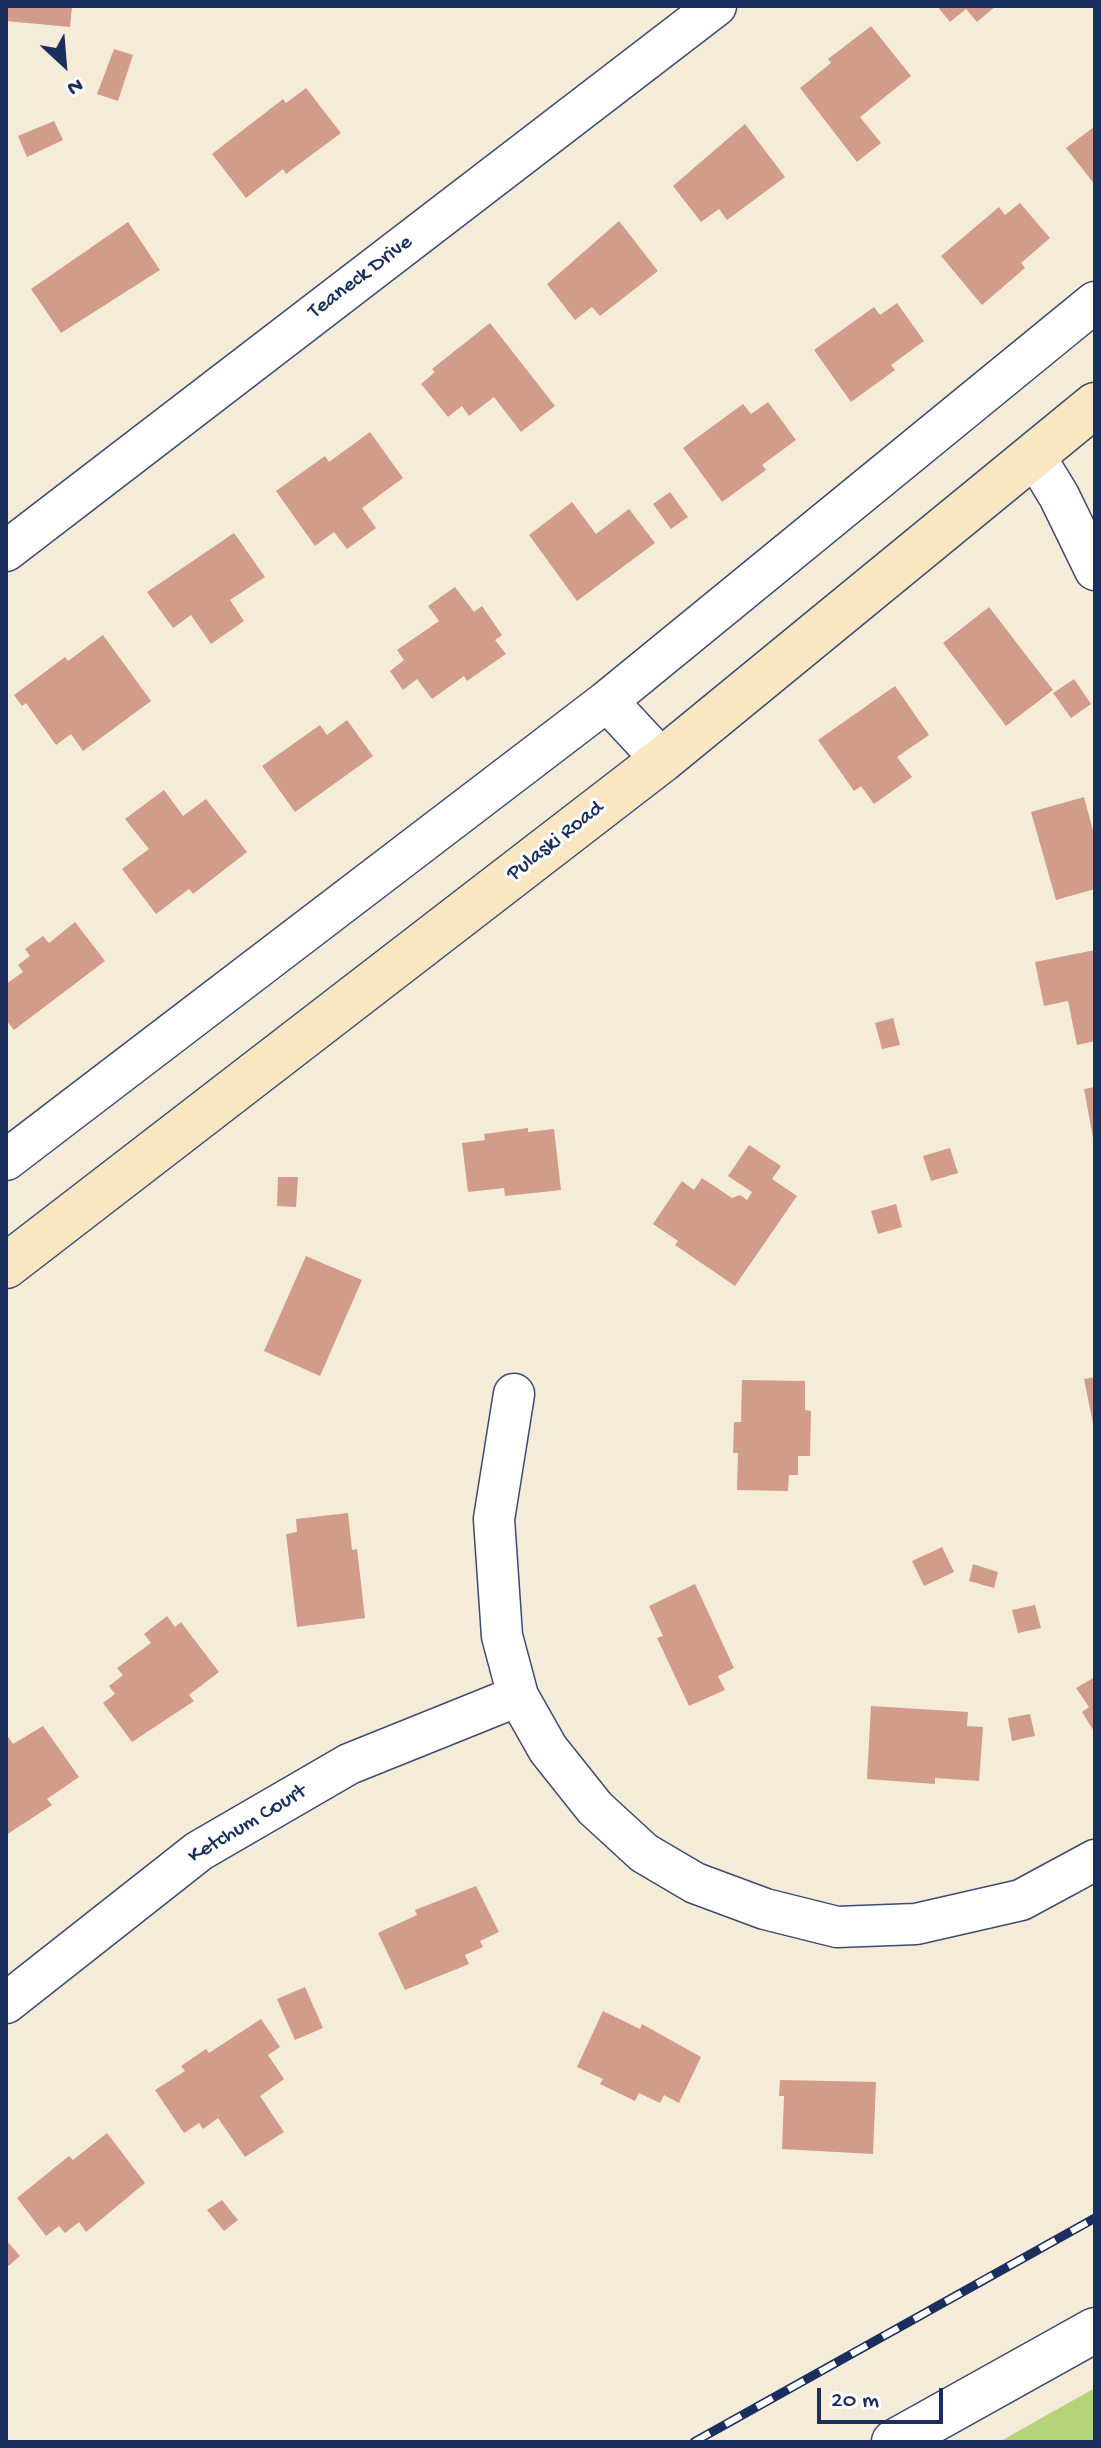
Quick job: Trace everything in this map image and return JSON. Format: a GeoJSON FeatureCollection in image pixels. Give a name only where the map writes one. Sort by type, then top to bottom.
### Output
{"type":"FeatureCollection","features":[{"type":"Feature","properties":{"kind":"main road","name":"Pulaski Road"},"geometry":{"type":"LineString","coordinates":[[9,1258],[662,760],[1095,405]]}},
{"type":"Feature","properties":{"kind":"street","name":"Teaneck Drive"},"geometry":{"type":"LineString","coordinates":[[6,551],[716,6]]}},
{"type":"Feature","properties":{"kind":"street"},"geometry":{"type":"LineString","coordinates":[[6,1160],[607,701],[1095,302]]}},
{"type":"Feature","properties":{"kind":"street"},"geometry":{"type":"LineString","coordinates":[[1034,455],[1059,496],[1095,570]]}},
{"type":"Feature","properties":{"kind":"street"},"geometry":{"type":"LineString","coordinates":[[607,701],[662,760]]}},
{"type":"Feature","properties":{"kind":"street"},"geometry":{"type":"LineString","coordinates":[[514,1394],[494,1519],[502,1636],[518,1696],[548,1749],[586,1796],[644,1853],[695,1883],[765,1909],[837,1927],[916,1924],[1021,1900],[1095,1860]]}},
{"type":"Feature","properties":{"kind":"street","name":"Ketchum Court"},"geometry":{"type":"LineString","coordinates":[[6,2003],[199,1851],[349,1764],[518,1696]]}},
{"type":"Feature","properties":{"kind":"street"},"geometry":{"type":"LineString","coordinates":[[894,2442],[1095,2330]]}},
{"type":"Feature","properties":{"kind":"green space"},"geometry":{"type":"Polygon","coordinates":[[[1095,2388],[1095,2442],[999,2442],[1095,2388]]]}},
{"type":"Feature","properties":{"kind":"building"},"geometry":{"type":"Polygon","coordinates":[[[6,6],[72,6],[70,27],[6,21],[6,6]]]}},
{"type":"Feature","properties":{"kind":"building"},"geometry":{"type":"Polygon","coordinates":[[[937,6],[996,6],[977,22],[966,9],[950,22],[937,6]]]}},
{"type":"Feature","properties":{"kind":"building"},"geometry":{"type":"Polygon","coordinates":[[[871,26],[911,76],[860,117],[881,143],[857,162],[800,88],[831,63],[828,59],[871,26]]]}},
{"type":"Feature","properties":{"kind":"building"},"geometry":{"type":"Polygon","coordinates":[[[114,49],[133,55],[118,101],[97,94],[114,49]]]}},
{"type":"Feature","properties":{"kind":"building"},"geometry":{"type":"Polygon","coordinates":[[[306,88],[341,133],[286,174],[283,169],[246,198],[212,154],[283,99],[286,103],[306,88]]]}},
{"type":"Feature","properties":{"kind":"building"},"geometry":{"type":"Polygon","coordinates":[[[54,121],[63,140],[27,157],[18,136],[54,121]]]}},
{"type":"Feature","properties":{"kind":"building"},"geometry":{"type":"Polygon","coordinates":[[[745,124],[785,177],[727,220],[719,209],[701,222],[673,186],[745,124]]]}},
{"type":"Feature","properties":{"kind":"building"},"geometry":{"type":"Polygon","coordinates":[[[1095,126],[1095,185],[1066,148],[1095,126]]]}},
{"type":"Feature","properties":{"kind":"building"},"geometry":{"type":"Polygon","coordinates":[[[1020,203],[1050,238],[1021,263],[1025,268],[982,305],[941,256],[999,207],[1005,215],[1020,203]]]}},
{"type":"Feature","properties":{"kind":"building"},"geometry":{"type":"Polygon","coordinates":[[[619,221],[658,271],[600,316],[592,307],[575,320],[547,284],[619,221]]]}},
{"type":"Feature","properties":{"kind":"building"},"geometry":{"type":"Polygon","coordinates":[[[128,222],[160,270],[61,333],[31,289],[128,222]]]}},
{"type":"Feature","properties":{"kind":"building"},"geometry":{"type":"Polygon","coordinates":[[[897,303],[924,341],[891,365],[895,370],[851,402],[814,350],[874,307],[880,315],[897,303]]]}},
{"type":"Feature","properties":{"kind":"building"},"geometry":{"type":"Polygon","coordinates":[[[490,323],[555,406],[521,432],[494,397],[469,416],[462,406],[448,417],[421,384],[435,372],[432,369],[490,323]]]}},
{"type":"Feature","properties":{"kind":"building"},"geometry":{"type":"Polygon","coordinates":[[[768,402],[796,440],[762,465],[766,470],[722,502],[683,448],[743,404],[751,414],[768,402]]]}},
{"type":"Feature","properties":{"kind":"building"},"geometry":{"type":"Polygon","coordinates":[[[370,432],[403,478],[362,508],[376,528],[347,549],[334,532],[315,546],[276,491],[325,456],[329,462],[370,432]]]}},
{"type":"Feature","properties":{"kind":"building"},"geometry":{"type":"Polygon","coordinates":[[[670,492],[688,517],[671,529],[653,504],[670,492]]]}},
{"type":"Feature","properties":{"kind":"building"},"geometry":{"type":"Polygon","coordinates":[[[572,502],[596,534],[629,509],[655,543],[577,601],[529,535],[572,502]]]}},
{"type":"Feature","properties":{"kind":"building"},"geometry":{"type":"Polygon","coordinates":[[[234,533],[265,577],[230,600],[244,621],[211,644],[191,615],[173,628],[147,592],[234,533]]]}},
{"type":"Feature","properties":{"kind":"building"},"geometry":{"type":"Polygon","coordinates":[[[455,587],[474,612],[482,606],[502,635],[495,640],[506,654],[467,681],[464,676],[432,699],[417,679],[403,690],[390,671],[404,660],[397,650],[439,621],[428,606],[455,587]]]}},
{"type":"Feature","properties":{"kind":"building"},"geometry":{"type":"Polygon","coordinates":[[[989,607],[1053,690],[1006,726],[943,643],[989,607]]]}},
{"type":"Feature","properties":{"kind":"building"},"geometry":{"type":"Polygon","coordinates":[[[103,635],[151,701],[83,751],[71,734],[56,745],[26,703],[22,706],[14,695],[65,657],[68,661],[103,635]]]}},
{"type":"Feature","properties":{"kind":"building"},"geometry":{"type":"Polygon","coordinates":[[[1074,679],[1091,704],[1071,718],[1053,693],[1074,679]]]}},
{"type":"Feature","properties":{"kind":"building"},"geometry":{"type":"Polygon","coordinates":[[[895,686],[929,735],[897,757],[912,777],[874,804],[861,786],[854,791],[818,740],[895,686]]]}},
{"type":"Feature","properties":{"kind":"building"},"geometry":{"type":"Polygon","coordinates":[[[347,720],[373,756],[295,812],[262,766],[320,725],[327,735],[347,720]]]}},
{"type":"Feature","properties":{"kind":"building"},"geometry":{"type":"Polygon","coordinates":[[[164,790],[183,816],[206,799],[247,852],[193,894],[189,889],[156,914],[122,869],[149,849],[125,819],[164,790]]]}},
{"type":"Feature","properties":{"kind":"building"},"geometry":{"type":"Polygon","coordinates":[[[1084,797],[1095,838],[1095,889],[1056,900],[1031,812],[1084,797]]]}},
{"type":"Feature","properties":{"kind":"building"},"geometry":{"type":"Polygon","coordinates":[[[75,922],[105,961],[14,1030],[6,1020],[6,984],[23,972],[18,965],[30,956],[25,949],[43,936],[49,943],[75,922]]]}},
{"type":"Feature","properties":{"kind":"building"},"geometry":{"type":"Polygon","coordinates":[[[1095,950],[1095,1041],[1077,1045],[1068,1001],[1044,1006],[1035,962],[1095,950]]]}},
{"type":"Feature","properties":{"kind":"building"},"geometry":{"type":"Polygon","coordinates":[[[893,1018],[900,1045],[882,1049],[875,1023],[893,1018]]]}},
{"type":"Feature","properties":{"kind":"building"},"geometry":{"type":"Polygon","coordinates":[[[1095,1087],[1095,1138],[1093,1138],[1084,1089],[1095,1087]]]}},
{"type":"Feature","properties":{"kind":"building"},"geometry":{"type":"Polygon","coordinates":[[[528,1128],[528,1132],[554,1129],[561,1190],[505,1196],[504,1188],[468,1192],[462,1143],[485,1140],[484,1134],[528,1128]]]}},
{"type":"Feature","properties":{"kind":"building"},"geometry":{"type":"Polygon","coordinates":[[[749,1145],[781,1166],[772,1179],[797,1196],[735,1286],[675,1245],[678,1241],[653,1224],[682,1181],[694,1190],[702,1178],[732,1198],[740,1195],[747,1200],[752,1192],[728,1176],[749,1145]]]}},
{"type":"Feature","properties":{"kind":"building"},"geometry":{"type":"Polygon","coordinates":[[[950,1148],[958,1173],[931,1181],[923,1156],[950,1148]]]}},
{"type":"Feature","properties":{"kind":"building"},"geometry":{"type":"Polygon","coordinates":[[[278,1177],[298,1177],[296,1207],[277,1206],[278,1177]]]}},
{"type":"Feature","properties":{"kind":"building"},"geometry":{"type":"Polygon","coordinates":[[[896,1204],[902,1227],[878,1234],[871,1211],[896,1204]]]}},
{"type":"Feature","properties":{"kind":"building"},"geometry":{"type":"Polygon","coordinates":[[[306,1256],[362,1280],[320,1376],[264,1351],[306,1256]]]}},
{"type":"Feature","properties":{"kind":"building"},"geometry":{"type":"Polygon","coordinates":[[[1095,1377],[1095,1428],[1094,1428],[1084,1379],[1095,1377]]]}},
{"type":"Feature","properties":{"kind":"building"},"geometry":{"type":"Polygon","coordinates":[[[742,1380],[805,1381],[805,1410],[811,1411],[810,1456],[798,1456],[798,1475],[789,1475],[788,1491],[737,1490],[738,1453],[733,1453],[734,1422],[741,1422],[742,1380]]]}},
{"type":"Feature","properties":{"kind":"building"},"geometry":{"type":"Polygon","coordinates":[[[348,1513],[352,1550],[357,1549],[365,1618],[297,1627],[286,1534],[297,1532],[296,1519],[348,1513]]]}},
{"type":"Feature","properties":{"kind":"building"},"geometry":{"type":"Polygon","coordinates":[[[942,1547],[954,1572],[924,1586],[912,1561],[942,1547]]]}},
{"type":"Feature","properties":{"kind":"building"},"geometry":{"type":"Polygon","coordinates":[[[973,1564],[998,1572],[994,1588],[969,1581],[973,1564]]]}},
{"type":"Feature","properties":{"kind":"building"},"geometry":{"type":"Polygon","coordinates":[[[695,1584],[734,1668],[718,1676],[725,1690],[689,1706],[657,1638],[663,1636],[649,1606],[695,1584]]]}},
{"type":"Feature","properties":{"kind":"building"},"geometry":{"type":"Polygon","coordinates":[[[1035,1605],[1041,1628],[1018,1633],[1012,1610],[1035,1605]]]}},
{"type":"Feature","properties":{"kind":"building"},"geometry":{"type":"Polygon","coordinates":[[[167,1616],[175,1627],[181,1622],[219,1672],[189,1695],[194,1701],[132,1742],[103,1703],[115,1694],[109,1686],[123,1675],[117,1668],[151,1643],[144,1634],[167,1616]]]}},
{"type":"Feature","properties":{"kind":"building"},"geometry":{"type":"Polygon","coordinates":[[[1095,1677],[1095,1733],[1082,1712],[1089,1707],[1076,1688],[1095,1677]]]}},
{"type":"Feature","properties":{"kind":"building"},"geometry":{"type":"Polygon","coordinates":[[[871,1706],[968,1712],[967,1726],[983,1727],[979,1781],[935,1778],[935,1784],[867,1779],[871,1706]]]}},
{"type":"Feature","properties":{"kind":"building"},"geometry":{"type":"Polygon","coordinates":[[[1030,1714],[1035,1736],[1012,1741],[1008,1718],[1030,1714]]]}},
{"type":"Feature","properties":{"kind":"building"},"geometry":{"type":"Polygon","coordinates":[[[43,1726],[79,1777],[47,1799],[52,1805],[6,1835],[6,1734],[13,1744],[43,1726]]]}},
{"type":"Feature","properties":{"kind":"building"},"geometry":{"type":"Polygon","coordinates":[[[476,1886],[499,1932],[480,1941],[483,1947],[465,1955],[469,1964],[405,1990],[378,1933],[417,1915],[415,1910],[476,1886]]]}},
{"type":"Feature","properties":{"kind":"building"},"geometry":{"type":"Polygon","coordinates":[[[305,1987],[323,2028],[295,2040],[277,1999],[305,1987]]]}},
{"type":"Feature","properties":{"kind":"building"},"geometry":{"type":"Polygon","coordinates":[[[603,2011],[640,2029],[642,2024],[701,2057],[679,2103],[664,2095],[660,2103],[639,2093],[635,2101],[600,2084],[603,2079],[577,2067],[603,2011]]]}},
{"type":"Feature","properties":{"kind":"building"},"geometry":{"type":"Polygon","coordinates":[[[261,2019],[280,2047],[268,2055],[284,2079],[260,2096],[284,2132],[245,2157],[218,2118],[203,2129],[199,2123],[184,2133],[155,2090],[185,2071],[181,2066],[206,2049],[209,2053],[261,2019]]]}},
{"type":"Feature","properties":{"kind":"building"},"geometry":{"type":"Polygon","coordinates":[[[780,2080],[876,2082],[873,2154],[782,2149],[784,2096],[779,2096],[780,2080]]]}},
{"type":"Feature","properties":{"kind":"building"},"geometry":{"type":"Polygon","coordinates":[[[107,2133],[145,2183],[86,2232],[79,2222],[65,2233],[59,2226],[46,2236],[17,2198],[69,2156],[73,2160],[107,2133]]]}},
{"type":"Feature","properties":{"kind":"building"},"geometry":{"type":"Polygon","coordinates":[[[222,2200],[238,2220],[224,2231],[207,2210],[222,2200]]]}},
{"type":"Feature","properties":{"kind":"building"},"geometry":{"type":"Polygon","coordinates":[[[6,2240],[20,2256],[6,2268],[6,2240]]]}},
{"type":"Feature","properties":{"kind":"railway"},"geometry":{"type":"LineString","coordinates":[[694,2442],[1095,2218]]}}]}
